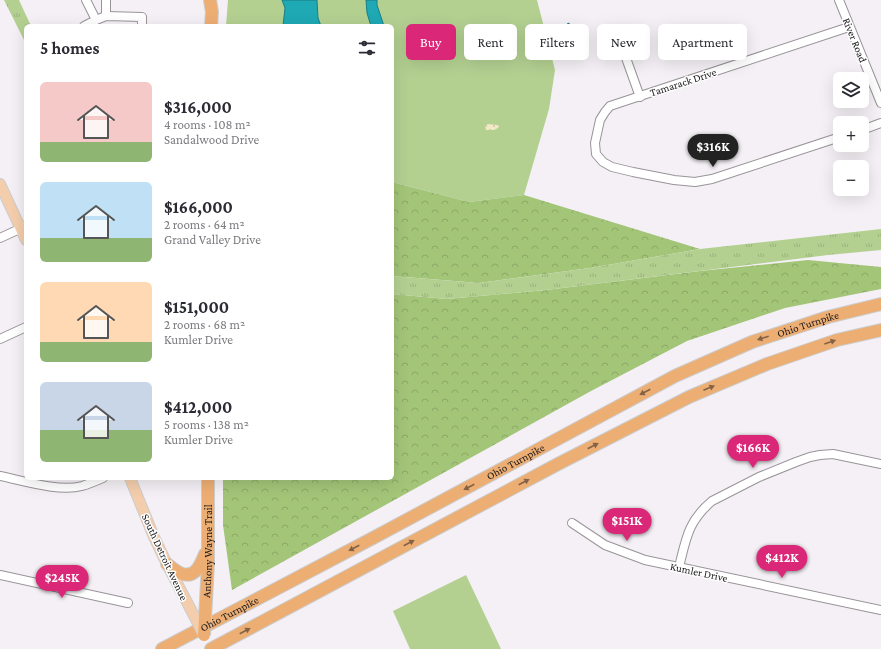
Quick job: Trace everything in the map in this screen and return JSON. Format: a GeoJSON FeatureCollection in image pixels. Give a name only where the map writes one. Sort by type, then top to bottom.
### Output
{"type":"FeatureCollection","features":[{"type":"Feature","properties":{"kind":"highway"},"geometry":{"type":"LineString","coordinates":[[212,4],[212,24]]}},
{"type":"Feature","properties":{"kind":"highway","name":"Ohio Turnpike"},"geometry":{"type":"LineString","coordinates":[[162,649],[675,376],[752,342],[828,317],[881,304]]}},
{"type":"Feature","properties":{"kind":"highway","name":"Ohio Turnpike"},"geometry":{"type":"LineString","coordinates":[[211,649],[558,464],[689,397],[767,364],[837,340],[881,330]]}},
{"type":"Feature","properties":{"kind":"highway","name":"Anthony Wayne Trail"},"geometry":{"type":"LineString","coordinates":[[204,649],[208,480]]}},
{"type":"Feature","properties":{"kind":"highway"},"geometry":{"type":"LineString","coordinates":[[166,564],[181,574],[190,574],[199,568],[207,550]]}},
{"type":"Feature","properties":{"kind":"main road"},"geometry":{"type":"LineString","coordinates":[[0,184],[24,227]]}},
{"type":"Feature","properties":{"kind":"main road","name":"South Detroit Avenue"},"geometry":{"type":"LineString","coordinates":[[131,480],[166,564],[204,635]]}},
{"type":"Feature","properties":{"kind":"street"},"geometry":{"type":"LineString","coordinates":[[86,0],[96,20]]}},
{"type":"Feature","properties":{"kind":"street"},"geometry":{"type":"LineString","coordinates":[[106,0],[106,16]]}},
{"type":"Feature","properties":{"kind":"street","name":"River Road"},"geometry":{"type":"LineString","coordinates":[[839,0],[881,103]]}},
{"type":"Feature","properties":{"kind":"street"},"geometry":{"type":"LineString","coordinates":[[88,24],[106,16],[142,17],[142,24]]}},
{"type":"Feature","properties":{"kind":"street","name":"Tamarack Drive"},"geometry":{"type":"LineString","coordinates":[[833,139],[712,179],[695,182],[674,180],[612,167],[596,154],[595,143],[600,120],[610,106],[849,27]]}},
{"type":"Feature","properties":{"kind":"street"},"geometry":{"type":"LineString","coordinates":[[628,60],[640,97]]}},
{"type":"Feature","properties":{"kind":"street"},"geometry":{"type":"LineString","coordinates":[[869,127],[881,123]]}},
{"type":"Feature","properties":{"kind":"street"},"geometry":{"type":"LineString","coordinates":[[0,238],[24,227]]}},
{"type":"Feature","properties":{"kind":"street"},"geometry":{"type":"LineString","coordinates":[[0,340],[24,329]]}},
{"type":"Feature","properties":{"kind":"street"},"geometry":{"type":"LineString","coordinates":[[679,567],[690,527],[696,516],[712,501],[759,478],[810,457],[833,454],[881,464]]}},
{"type":"Feature","properties":{"kind":"street"},"geometry":{"type":"LineString","coordinates":[[0,476],[54,487],[69,488],[82,486],[97,480]]}},
{"type":"Feature","properties":{"kind":"street","name":"Kumler Drive"},"geometry":{"type":"LineString","coordinates":[[572,523],[606,545],[645,560],[881,610]]}},
{"type":"Feature","properties":{"kind":"street"},"geometry":{"type":"LineString","coordinates":[[0,575],[128,603]]}},
{"type":"Feature","properties":{"kind":"green space"},"geometry":{"type":"Polygon","coordinates":[[[4,0],[19,0],[30,24],[24,24],[24,40],[4,0]]]}},
{"type":"Feature","properties":{"kind":"green space"},"geometry":{"type":"Polygon","coordinates":[[[228,0],[537,0],[543,24],[525,24],[525,60],[552,60],[555,70],[549,109],[524,195],[469,202],[394,183],[394,24],[226,24],[228,0]]]}},
{"type":"Feature","properties":{"kind":"green space"},"geometry":{"type":"Polygon","coordinates":[[[394,183],[469,202],[524,195],[700,249],[590,268],[479,283],[394,276],[394,183]]]}},
{"type":"Feature","properties":{"kind":"green space"},"geometry":{"type":"Polygon","coordinates":[[[881,229],[881,250],[828,255],[546,290],[447,299],[394,294],[394,276],[479,283],[590,268],[700,249],[881,229]]]}},
{"type":"Feature","properties":{"kind":"green space"},"geometry":{"type":"Polygon","coordinates":[[[808,260],[881,267],[881,289],[785,308],[687,341],[591,391],[232,590],[223,525],[223,480],[394,480],[394,294],[447,299],[546,290],[700,271],[808,260]]]}},
{"type":"Feature","properties":{"kind":"green space"},"geometry":{"type":"Polygon","coordinates":[[[466,575],[501,649],[410,649],[393,611],[466,575]]]}},
{"type":"Feature","properties":{"kind":"sand"},"geometry":{"type":"Polygon","coordinates":[[[488,124],[499,126],[494,130],[486,130],[485,126],[488,124]]]}},
{"type":"Feature","properties":{"kind":"water"},"geometry":{"type":"Polygon","coordinates":[[[282,0],[317,0],[318,18],[320,24],[283,24],[285,8],[282,0]]]}},
{"type":"Feature","properties":{"kind":"water"},"geometry":{"type":"Polygon","coordinates":[[[366,0],[377,0],[377,5],[383,24],[370,24],[367,13],[366,0]]]}}]}
